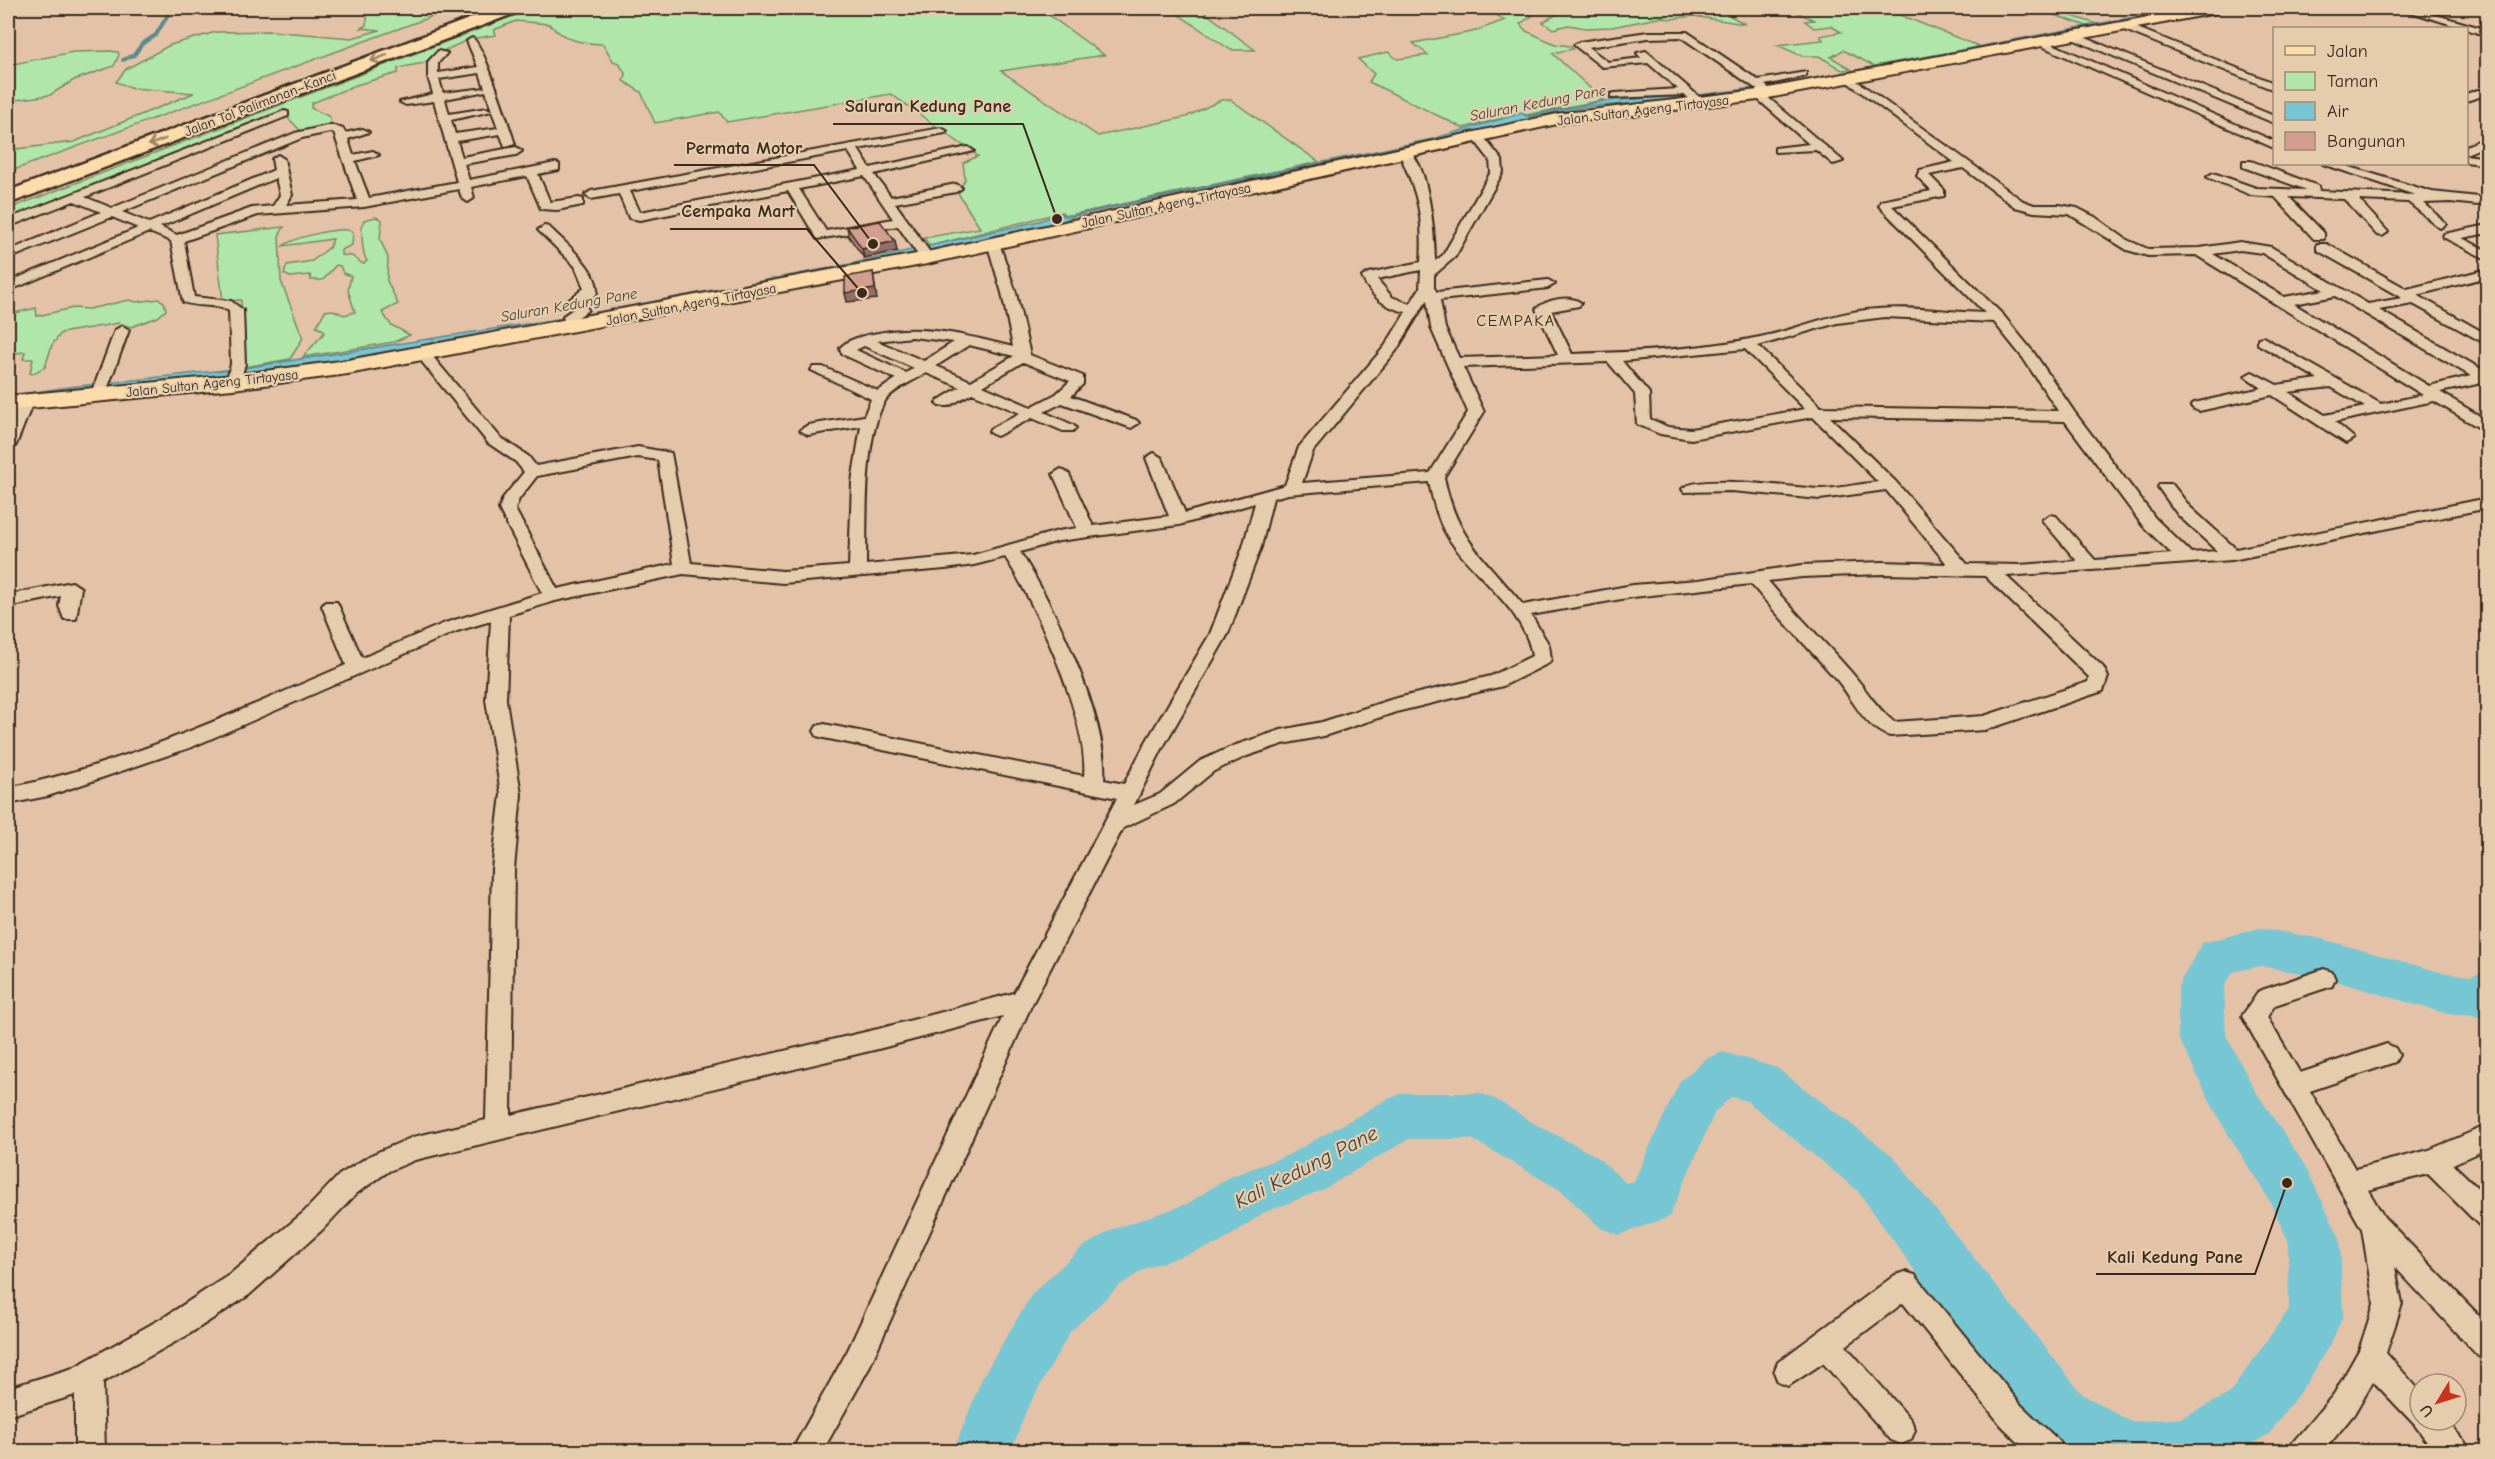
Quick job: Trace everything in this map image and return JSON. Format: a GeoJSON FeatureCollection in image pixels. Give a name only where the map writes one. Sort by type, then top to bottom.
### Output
{"type":"FeatureCollection","features":[{"type":"Feature","properties":{"kind":"highway","name":"Jalan Tol Palimanan–Kanci"},"geometry":{"type":"LineString","coordinates":[[8,181],[476,8]]}},
{"type":"Feature","properties":{"kind":"highway","name":"Jalan Tol Palimanan–Kanci"},"geometry":{"type":"LineString","coordinates":[[8,198],[512,8]]}},
{"type":"Feature","properties":{"kind":"main road","name":"Jalan Sultan Ageng Tirtayasa"},"geometry":{"type":"LineString","coordinates":[[16,402],[101,389],[235,374],[348,367],[423,354],[571,322],[924,253],[993,243],[1557,119],[1693,98],[1850,79],[2217,8]]}},
{"type":"Feature","properties":{"kind":"street"},"geometry":{"type":"LineString","coordinates":[[2403,8],[2467,27]]}},
{"type":"Feature","properties":{"kind":"street"},"geometry":{"type":"LineString","coordinates":[[2126,27],[2273,87]]}},
{"type":"Feature","properties":{"kind":"street"},"geometry":{"type":"LineString","coordinates":[[2468,27],[2487,33]]}},
{"type":"Feature","properties":{"kind":"street"},"geometry":{"type":"LineString","coordinates":[[1651,60],[1606,65],[1579,47],[1584,43],[1623,38],[1683,34],[1761,90],[1836,161]]}},
{"type":"Feature","properties":{"kind":"street"},"geometry":{"type":"LineString","coordinates":[[2073,36],[2273,120]]}},
{"type":"Feature","properties":{"kind":"street"},"geometry":{"type":"LineString","coordinates":[[1623,38],[1693,98]]}},
{"type":"Feature","properties":{"kind":"street"},"geometry":{"type":"LineString","coordinates":[[459,161],[512,148],[472,41]]}},
{"type":"Feature","properties":{"kind":"street"},"geometry":{"type":"LineString","coordinates":[[2041,42],[2273,145]]}},
{"type":"Feature","properties":{"kind":"street"},"geometry":{"type":"LineString","coordinates":[[442,53],[433,63],[433,77],[468,198]]}},
{"type":"Feature","properties":{"kind":"street"},"geometry":{"type":"LineString","coordinates":[[433,77],[484,69]]}},
{"type":"Feature","properties":{"kind":"street"},"geometry":{"type":"LineString","coordinates":[[1761,90],[1802,74]]}},
{"type":"Feature","properties":{"kind":"street"},"geometry":{"type":"LineString","coordinates":[[1850,79],[2034,211],[2071,210],[2138,251],[2183,249],[2200,252],[2240,246],[2258,247],[2486,378]]}},
{"type":"Feature","properties":{"kind":"street"},"geometry":{"type":"LineString","coordinates":[[406,102],[481,90]]}},
{"type":"Feature","properties":{"kind":"street"},"geometry":{"type":"LineString","coordinates":[[2468,97],[2478,93],[2487,96]]}},
{"type":"Feature","properties":{"kind":"street"},"geometry":{"type":"LineString","coordinates":[[1615,96],[1693,98]]}},
{"type":"Feature","properties":{"kind":"street"},"geometry":{"type":"LineString","coordinates":[[446,118],[487,111]]}},
{"type":"Feature","properties":{"kind":"street"},"geometry":{"type":"LineString","coordinates":[[8,223],[284,114]]}},
{"type":"Feature","properties":{"kind":"street"},"geometry":{"type":"LineString","coordinates":[[8,255],[276,144],[299,135],[331,128],[337,129],[341,137],[364,203]]}},
{"type":"Feature","properties":{"kind":"street"},"geometry":{"type":"LineString","coordinates":[[452,138],[504,130]]}},
{"type":"Feature","properties":{"kind":"street"},"geometry":{"type":"LineString","coordinates":[[591,195],[941,131]]}},
{"type":"Feature","properties":{"kind":"street"},"geometry":{"type":"LineString","coordinates":[[341,137],[363,132]]}},
{"type":"Feature","properties":{"kind":"street"},"geometry":{"type":"LineString","coordinates":[[804,1452],[858,1360],[945,1165],[1022,1001],[1153,747],[1219,634],[1252,548],[1279,491],[1305,450],[1391,348],[1416,309],[1429,281],[1448,257],[1497,172],[1496,160],[1478,137]]}},
{"type":"Feature","properties":{"kind":"street"},"geometry":{"type":"LineString","coordinates":[[2468,150],[2487,140]]}},
{"type":"Feature","properties":{"kind":"street"},"geometry":{"type":"LineString","coordinates":[[276,144],[286,195],[277,209]]}},
{"type":"Feature","properties":{"kind":"street"},"geometry":{"type":"LineString","coordinates":[[1779,150],[1819,146]]}},
{"type":"Feature","properties":{"kind":"street"},"geometry":{"type":"LineString","coordinates":[[851,147],[924,253]]}},
{"type":"Feature","properties":{"kind":"street"},"geometry":{"type":"LineString","coordinates":[[623,189],[633,216],[723,205],[792,186],[968,151]]}},
{"type":"Feature","properties":{"kind":"street"},"geometry":{"type":"LineString","coordinates":[[824,731],[926,749],[1094,786],[1124,807],[1167,799],[1208,766],[1240,751],[1281,737],[1317,731],[1393,706],[1496,681],[1540,662],[1543,657],[1538,640],[1520,611],[1457,539],[1442,510],[1436,477],[1454,444],[1476,418],[1470,394],[1438,328],[1429,281],[1429,238],[1422,189],[1405,153]]}},
{"type":"Feature","properties":{"kind":"street"},"geometry":{"type":"LineString","coordinates":[[349,159],[373,155]]}},
{"type":"Feature","properties":{"kind":"street"},"geometry":{"type":"LineString","coordinates":[[2468,158],[2487,162]]}},
{"type":"Feature","properties":{"kind":"street"},"geometry":{"type":"LineString","coordinates":[[1966,164],[1941,167],[1924,173],[1940,193],[1885,204],[1885,207],[1998,318],[2029,356],[2069,416],[2149,522],[2186,558]]}},
{"type":"Feature","properties":{"kind":"street"},"geometry":{"type":"LineString","coordinates":[[2247,164],[2330,195]]}},
{"type":"Feature","properties":{"kind":"street"},"geometry":{"type":"LineString","coordinates":[[2332,165],[2445,200]]}},
{"type":"Feature","properties":{"kind":"street"},"geometry":{"type":"LineString","coordinates":[[2355,172],[2370,165]]}},
{"type":"Feature","properties":{"kind":"street"},"geometry":{"type":"LineString","coordinates":[[74,197],[177,239],[247,214],[277,209],[364,203],[465,182],[555,167]]}},
{"type":"Feature","properties":{"kind":"street"},"geometry":{"type":"LineString","coordinates":[[531,170],[546,206],[579,202]]}},
{"type":"Feature","properties":{"kind":"street"},"geometry":{"type":"LineString","coordinates":[[8,287],[280,172]]}},
{"type":"Feature","properties":{"kind":"street"},"geometry":{"type":"LineString","coordinates":[[2213,177],[2245,190],[2279,194],[2487,202]]}},
{"type":"Feature","properties":{"kind":"street"},"geometry":{"type":"LineString","coordinates":[[792,186],[822,236],[902,221]]}},
{"type":"Feature","properties":{"kind":"street"},"geometry":{"type":"LineString","coordinates":[[888,201],[956,188]]}},
{"type":"Feature","properties":{"kind":"street"},"geometry":{"type":"LineString","coordinates":[[2279,194],[2321,242],[2409,297],[2487,341]]}},
{"type":"Feature","properties":{"kind":"street"},"geometry":{"type":"LineString","coordinates":[[2348,196],[2382,232]]}},
{"type":"Feature","properties":{"kind":"street"},"geometry":{"type":"LineString","coordinates":[[2412,199],[2440,224]]}},
{"type":"Feature","properties":{"kind":"street"},"geometry":{"type":"LineString","coordinates":[[2472,201],[2487,213]]}},
{"type":"Feature","properties":{"kind":"street"},"geometry":{"type":"LineString","coordinates":[[2487,229],[2449,237],[2487,256]]}},
{"type":"Feature","properties":{"kind":"street"},"geometry":{"type":"LineString","coordinates":[[544,230],[581,265],[582,272],[590,282],[591,292],[576,300],[581,310],[571,322]]}},
{"type":"Feature","properties":{"kind":"street"},"geometry":{"type":"LineString","coordinates":[[177,239],[188,299],[195,303],[230,304],[236,310],[235,374]]}},
{"type":"Feature","properties":{"kind":"street"},"geometry":{"type":"LineString","coordinates":[[993,243],[1009,293],[1022,356]]}},
{"type":"Feature","properties":{"kind":"street"},"geometry":{"type":"LineString","coordinates":[[2200,252],[2487,428]]}},
{"type":"Feature","properties":{"kind":"street"},"geometry":{"type":"LineString","coordinates":[[2364,309],[2487,273]]}},
{"type":"Feature","properties":{"kind":"street"},"geometry":{"type":"LineString","coordinates":[[1416,309],[1392,304],[1373,285],[1369,277],[1548,284]]}},
{"type":"Feature","properties":{"kind":"street"},"geometry":{"type":"LineString","coordinates":[[2466,278],[2487,289]]}},
{"type":"Feature","properties":{"kind":"street"},"geometry":{"type":"LineString","coordinates":[[2280,302],[2335,292]]}},
{"type":"Feature","properties":{"kind":"street"},"geometry":{"type":"LineString","coordinates":[[1567,359],[1543,309],[1555,304],[1574,303]]}},
{"type":"Feature","properties":{"kind":"street"},"geometry":{"type":"LineString","coordinates":[[1453,363],[1613,359],[1748,344],[1849,317],[1872,314],[1998,318]]}},
{"type":"Feature","properties":{"kind":"street"},"geometry":{"type":"LineString","coordinates":[[101,389],[122,330]]}},
{"type":"Feature","properties":{"kind":"street"},"geometry":{"type":"LineString","coordinates":[[905,378],[847,351],[847,348],[862,340],[916,331],[941,334],[1022,356],[1078,379],[1076,384],[1060,397],[997,431]]}},
{"type":"Feature","properties":{"kind":"street"},"geometry":{"type":"LineString","coordinates":[[862,340],[927,366],[1068,429]]}},
{"type":"Feature","properties":{"kind":"street"},"geometry":{"type":"LineString","coordinates":[[857,573],[861,474],[868,420],[879,397],[965,341]]}},
{"type":"Feature","properties":{"kind":"street"},"geometry":{"type":"LineString","coordinates":[[2263,341],[2379,409]]}},
{"type":"Feature","properties":{"kind":"street"},"geometry":{"type":"LineString","coordinates":[[1748,344],[1890,485],[1962,570]]}},
{"type":"Feature","properties":{"kind":"street"},"geometry":{"type":"LineString","coordinates":[[423,354],[494,440],[522,459],[532,472]]}},
{"type":"Feature","properties":{"kind":"street"},"geometry":{"type":"LineString","coordinates":[[944,403],[1022,356]]}},
{"type":"Feature","properties":{"kind":"street"},"geometry":{"type":"LineString","coordinates":[[1613,359],[1643,395],[1642,421],[1665,431],[1691,434],[1817,412],[2069,416]]}},
{"type":"Feature","properties":{"kind":"street"},"geometry":{"type":"LineString","coordinates":[[818,370],[879,397]]}},
{"type":"Feature","properties":{"kind":"street"},"geometry":{"type":"LineString","coordinates":[[2252,376],[2323,420],[2346,438]]}},
{"type":"Feature","properties":{"kind":"street"},"geometry":{"type":"LineString","coordinates":[[2323,420],[2379,409],[2486,378]]}},
{"type":"Feature","properties":{"kind":"street"},"geometry":{"type":"LineString","coordinates":[[2199,406],[2273,391],[2334,382]]}},
{"type":"Feature","properties":{"kind":"street"},"geometry":{"type":"LineString","coordinates":[[1060,397],[1131,423]]}},
{"type":"Feature","properties":{"kind":"street"},"geometry":{"type":"LineString","coordinates":[[8,445],[16,402]]}},
{"type":"Feature","properties":{"kind":"street"},"geometry":{"type":"LineString","coordinates":[[808,430],[868,420]]}},
{"type":"Feature","properties":{"kind":"street"},"geometry":{"type":"LineString","coordinates":[[552,596],[507,509],[512,498],[532,472],[638,452],[665,456],[683,568]]}},
{"type":"Feature","properties":{"kind":"street"},"geometry":{"type":"LineString","coordinates":[[1154,458],[1179,520]]}},
{"type":"Feature","properties":{"kind":"street"},"geometry":{"type":"LineString","coordinates":[[1061,474],[1087,531]]}},
{"type":"Feature","properties":{"kind":"street"},"geometry":{"type":"LineString","coordinates":[[8,796],[48,788],[185,742],[451,627],[552,596],[683,568],[783,577],[857,573],[945,564],[1087,531],[1179,520],[1224,509],[1279,491],[1436,477]]}},
{"type":"Feature","properties":{"kind":"street"},"geometry":{"type":"LineString","coordinates":[[1690,489],[1731,486],[1820,494],[1890,485]]}},
{"type":"Feature","properties":{"kind":"street"},"geometry":{"type":"LineString","coordinates":[[2166,487],[2184,511],[2232,555]]}},
{"type":"Feature","properties":{"kind":"street"},"geometry":{"type":"LineString","coordinates":[[1520,611],[1633,591],[1698,586],[1755,577],[1825,570],[2019,571],[2232,555],[2487,503]]}},
{"type":"Feature","properties":{"kind":"street"},"geometry":{"type":"LineString","coordinates":[[2050,520],[2090,565]]}},
{"type":"Feature","properties":{"kind":"street"},"geometry":{"type":"LineString","coordinates":[[1009,549],[1040,600],[1068,669],[1090,745],[1095,774],[1094,786]]}},
{"type":"Feature","properties":{"kind":"street"},"geometry":{"type":"LineString","coordinates":[[1755,577],[1799,630],[1845,677],[1876,718],[1890,729],[1985,723],[2096,686],[2099,677],[2096,672],[1989,570]]}},
{"type":"Feature","properties":{"kind":"street"},"geometry":{"type":"LineString","coordinates":[[8,601],[72,588],[68,606],[70,615]]}},
{"type":"Feature","properties":{"kind":"street"},"geometry":{"type":"LineString","coordinates":[[331,606],[357,669]]}},
{"type":"Feature","properties":{"kind":"street"},"geometry":{"type":"LineString","coordinates":[[498,1131],[503,869],[512,794],[496,700],[500,611]]}},
{"type":"Feature","properties":{"kind":"street"},"geometry":{"type":"LineString","coordinates":[[2324,979],[2266,998],[2254,1016],[2375,1226],[2487,1346]]}},
{"type":"Feature","properties":{"kind":"street"},"geometry":{"type":"LineString","coordinates":[[8,1402],[16,1402],[89,1376],[176,1326],[239,1285],[313,1221],[348,1184],[380,1163],[413,1149],[498,1131],[692,1081],[878,1039],[1022,1001]]}},
{"type":"Feature","properties":{"kind":"street"},"geometry":{"type":"LineString","coordinates":[[2294,1086],[2387,1055]]}},
{"type":"Feature","properties":{"kind":"street"},"geometry":{"type":"LineString","coordinates":[[2349,1183],[2432,1161],[2487,1136]]}},
{"type":"Feature","properties":{"kind":"street"},"geometry":{"type":"LineString","coordinates":[[2432,1161],[2487,1216]]}},
{"type":"Feature","properties":{"kind":"street"},"geometry":{"type":"LineString","coordinates":[[2310,1449],[2344,1404],[2371,1357],[2388,1304],[2375,1226]]}},
{"type":"Feature","properties":{"kind":"street"},"geometry":{"type":"LineString","coordinates":[[1788,1372],[1905,1285],[2011,1415],[2050,1452]]}},
{"type":"Feature","properties":{"kind":"street"},"geometry":{"type":"LineString","coordinates":[[1826,1345],[1901,1430]]}},
{"type":"Feature","properties":{"kind":"street"},"geometry":{"type":"LineString","coordinates":[[2371,1357],[2408,1399]]}},
{"type":"Feature","properties":{"kind":"street"},"geometry":{"type":"LineString","coordinates":[[89,1376],[90,1452]]}},
{"type":"Feature","properties":{"kind":"street"},"geometry":{"type":"LineString","coordinates":[[2438,1432],[2455,1452]]}},
{"type":"Feature","properties":{"kind":"green space"},"geometry":{"type":"Polygon","coordinates":[[[371,8],[455,8],[8,172],[8,150],[74,142],[194,93],[132,88],[116,82],[126,69],[170,45],[216,32],[270,31],[352,38],[380,30],[361,28],[366,25],[368,13],[364,11],[371,8]]]}},
{"type":"Feature","properties":{"kind":"green space"},"geometry":{"type":"Polygon","coordinates":[[[534,8],[1039,8],[1104,55],[1001,71],[1098,136],[1186,117],[1221,100],[1231,100],[1319,162],[1071,215],[1065,215],[1062,212],[930,246],[924,238],[980,228],[958,193],[965,179],[963,163],[978,156],[891,94],[727,122],[719,112],[655,123],[641,92],[623,81],[626,75],[619,63],[613,61],[603,44],[574,40],[561,34],[549,24],[516,21],[494,30],[496,35],[470,39],[432,56],[424,63],[398,68],[398,73],[356,85],[312,103],[311,108],[330,117],[330,125],[301,131],[283,113],[8,220],[8,209],[534,8]]]}},
{"type":"Feature","properties":{"kind":"green space"},"geometry":{"type":"Polygon","coordinates":[[[1169,8],[1199,8],[1255,50],[1231,50],[1169,8]]]}},
{"type":"Feature","properties":{"kind":"green space"},"geometry":{"type":"Polygon","coordinates":[[[1485,8],[1535,8],[1523,11],[1532,16],[1520,24],[1526,31],[1555,44],[1570,46],[1573,49],[1552,53],[1603,100],[1526,115],[1522,113],[1463,128],[1369,82],[1374,74],[1358,59],[1388,52],[1397,59],[1428,55],[1413,43],[1472,32],[1505,20],[1485,8]]]}},
{"type":"Feature","properties":{"kind":"green space"},"geometry":{"type":"Polygon","coordinates":[[[1581,8],[1681,8],[1695,14],[1720,10],[1745,24],[1693,16],[1670,19],[1663,17],[1612,27],[1586,28],[1568,25],[1553,29],[1543,22],[1557,14],[1581,8]]]}},
{"type":"Feature","properties":{"kind":"green space"},"geometry":{"type":"Polygon","coordinates":[[[1788,8],[1882,8],[1981,47],[1874,66],[1843,50],[1831,57],[1851,69],[1842,70],[1819,56],[1802,56],[1777,45],[1823,40],[1820,36],[1841,32],[1831,26],[1814,28],[1805,21],[1814,20],[1788,8]]]}},
{"type":"Feature","properties":{"kind":"green space"},"geometry":{"type":"Polygon","coordinates":[[[2049,8],[2072,8],[2065,14],[2097,24],[2087,26],[2042,11],[2049,8]]]}},
{"type":"Feature","properties":{"kind":"green space"},"geometry":{"type":"Polygon","coordinates":[[[73,52],[118,52],[119,55],[114,66],[74,80],[50,95],[8,101],[8,65],[73,52]]]}},
{"type":"Feature","properties":{"kind":"green space"},"geometry":{"type":"Polygon","coordinates":[[[376,217],[382,220],[380,239],[388,258],[387,281],[398,304],[382,312],[391,325],[410,335],[394,342],[303,357],[324,333],[324,330],[316,327],[325,311],[333,310],[344,315],[355,312],[348,290],[351,276],[343,273],[340,266],[336,265],[323,280],[311,280],[310,275],[290,277],[284,274],[287,265],[312,261],[330,247],[333,239],[283,246],[318,233],[347,230],[353,232],[352,245],[341,250],[341,255],[352,256],[363,264],[367,261],[361,228],[364,220],[376,217]]]}},
{"type":"Feature","properties":{"kind":"green space"},"geometry":{"type":"Polygon","coordinates":[[[284,227],[279,236],[281,281],[303,338],[290,359],[244,367],[241,300],[223,301],[215,235],[284,227]]]}},
{"type":"Feature","properties":{"kind":"green space"},"geometry":{"type":"Polygon","coordinates":[[[14,291],[11,314],[36,308],[37,316],[73,308],[89,309],[129,300],[136,302],[159,299],[164,302],[166,310],[158,317],[131,327],[119,323],[61,333],[52,345],[45,367],[32,374],[30,373],[33,359],[23,359],[25,352],[8,354],[8,295],[14,291]]]}},
{"type":"Feature","properties":{"kind":"water"},"geometry":{"type":"Polygon","coordinates":[[[2181,8],[2200,8],[1784,88],[1682,101],[1591,106],[1529,117],[1531,119],[1074,216],[1067,219],[1070,222],[934,252],[391,352],[241,375],[8,396],[243,368],[583,315],[845,265],[1039,221],[1061,213],[1064,216],[1072,215],[1432,139],[1522,113],[1526,116],[1604,101],[1698,95],[1778,85],[2181,8]]]}},
{"type":"Feature","properties":{"kind":"building"},"geometry":{"type":"Polygon","coordinates":[[[880,221],[895,241],[862,249],[847,227],[880,221]]]}},
{"type":"Feature","properties":{"kind":"building"},"geometry":{"type":"Polygon","coordinates":[[[873,272],[875,289],[845,293],[845,277],[873,272]]]}},
{"type":"Feature","properties":{"kind":"waterway"},"geometry":{"type":"LineString","coordinates":[[155,8],[174,8]]}},
{"type":"Feature","properties":{"kind":"waterway"},"geometry":{"type":"LineString","coordinates":[[123,60],[134,55],[142,44],[156,35],[170,11],[167,9]]}},
{"type":"Feature","properties":{"kind":"waterway","name":"Kali Kedung Pane"},"geometry":{"type":"LineString","coordinates":[[982,1452],[1003,1396],[1051,1313],[1100,1267],[1132,1247],[1201,1225],[1245,1195],[1304,1173],[1403,1116],[1480,1116],[1517,1140],[1578,1173],[1619,1210],[1651,1200],[1697,1097],[1723,1074],[1760,1083],[1875,1173],[1940,1260],[2062,1414],[2126,1452],[2186,1447],[2249,1414],[2290,1358],[2316,1316],[2314,1238],[2287,1183],[2236,1103],[2202,1037],[2201,986],[2218,956],[2260,947],[2322,958],[2440,992],[2481,997],[2488,989]]}},
{"type":"Feature","properties":{"kind":"place","name":"Saluran Kedung Pane"},"geometry":{"type":"Point","coordinates":[1057,219]}},
{"type":"Feature","properties":{"kind":"place","name":"Permata Motor"},"geometry":{"type":"Point","coordinates":[873,244]}},
{"type":"Feature","properties":{"kind":"place","name":"Cempaka Mart"},"geometry":{"type":"Point","coordinates":[862,293]}},
{"type":"Feature","properties":{"kind":"place","name":"Kali Kedung Pane"},"geometry":{"type":"Point","coordinates":[2287,1183]}},
{"type":"Feature","properties":{"kind":"district","name":"CEMPAKA"},"geometry":{"type":"Point","coordinates":[1516,320]}}]}
